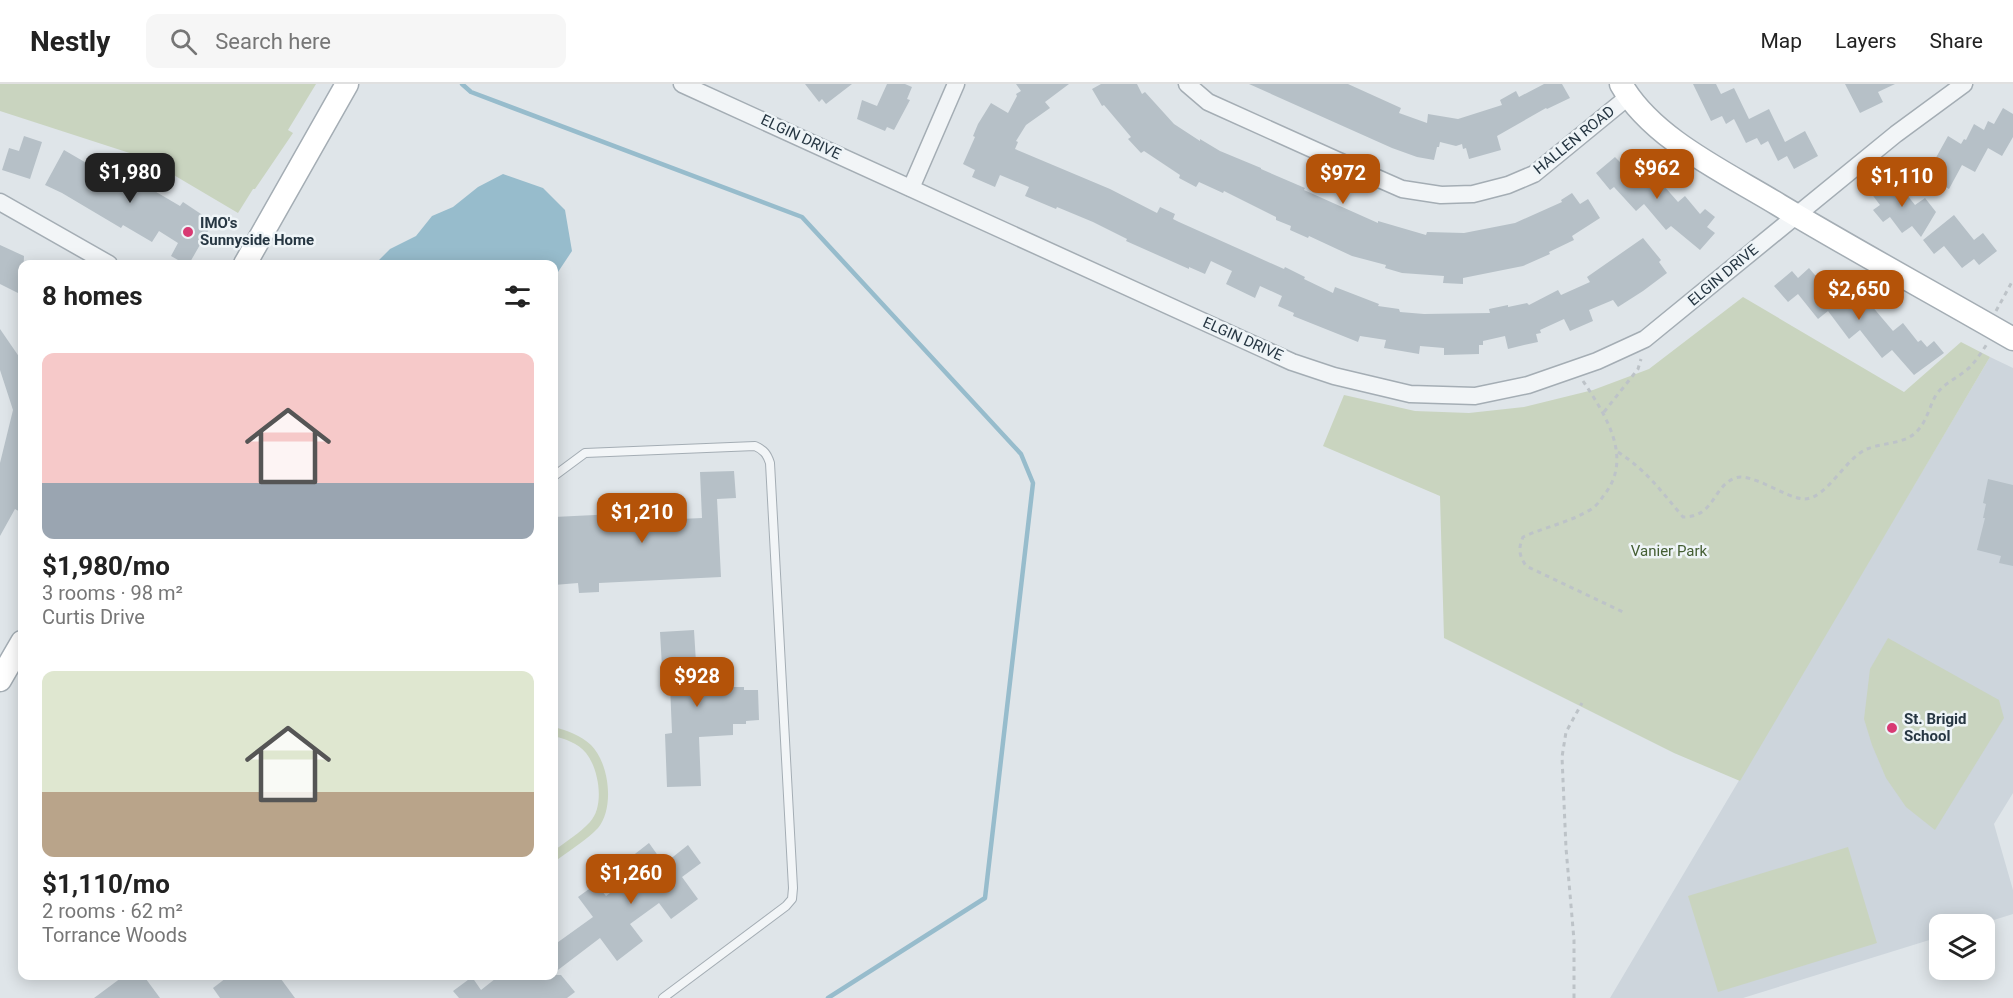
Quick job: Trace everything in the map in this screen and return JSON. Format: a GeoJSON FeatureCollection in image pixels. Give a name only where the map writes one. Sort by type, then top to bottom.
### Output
{"type":"FeatureCollection","features":[{"type":"Feature","properties":{"kind":"street"},"geometry":{"type":"LineString","coordinates":[[247,260],[347,84]]}},
{"type":"Feature","properties":{"kind":"street","name":"ELGIN DRIVE"},"geometry":{"type":"LineString","coordinates":[[682,84],[1292,362],[1334,376],[1410,394],[1475,396],[1528,385],[1645,339],[1942,90],[1964,84]]}},
{"type":"Feature","properties":{"kind":"street"},"geometry":{"type":"LineString","coordinates":[[911,188],[956,84]]}},
{"type":"Feature","properties":{"kind":"street","name":"HALLEN ROAD"},"geometry":{"type":"LineString","coordinates":[[1187,84],[1208,102],[1402,189],[1441,195],[1473,194],[1508,185],[1534,174],[1625,90]]}},
{"type":"Feature","properties":{"kind":"street"},"geometry":{"type":"LineString","coordinates":[[1625,90],[1665,134],[1702,160],[1999,331]]}},
{"type":"Feature","properties":{"kind":"street"},"geometry":{"type":"LineString","coordinates":[[0,202],[102,260]]}},
{"type":"Feature","properties":{"kind":"street"},"geometry":{"type":"LineString","coordinates":[[0,680],[18,649]]}},
{"type":"Feature","properties":{"kind":"lane"},"geometry":{"type":"LineString","coordinates":[[558,473],[585,453],[755,446],[768,455],[770,463],[792,899],[786,906],[663,998]]}},
{"type":"Feature","properties":{"kind":"path"},"geometry":{"type":"LineString","coordinates":[[1618,452],[1634,462],[1655,482],[1683,517],[1693,517],[1707,510],[1725,485],[1736,478],[1746,478],[1803,499],[1815,497],[1856,455],[1866,449],[1912,436],[1925,423],[1936,396],[1944,385],[1977,360],[1999,331],[2013,280]]}},
{"type":"Feature","properties":{"kind":"path"},"geometry":{"type":"LineString","coordinates":[[1604,412],[1638,369],[1645,339]]}},
{"type":"Feature","properties":{"kind":"path"},"geometry":{"type":"LineString","coordinates":[[1575,368],[1604,412],[1618,452],[1617,470],[1611,486],[1591,510],[1560,525],[1523,537],[1519,556],[1526,566],[1623,612]]}},
{"type":"Feature","properties":{"kind":"path"},"geometry":{"type":"LineString","coordinates":[[1574,998],[1574,940],[1566,848],[1562,757],[1566,732],[1582,703]]}},
{"type":"Feature","properties":{"kind":"shaded area","name":"St. Brigid School"},"geometry":{"type":"Polygon","coordinates":[[[1990,357],[2013,368],[2013,793],[1994,824],[2013,890],[2013,914],[1995,920],[1995,914],[1929,914],[1929,940],[1743,998],[1610,998],[1990,357]]]}},
{"type":"Feature","properties":{"kind":"green space"},"geometry":{"type":"Polygon","coordinates":[[[0,84],[316,84],[288,130],[293,133],[238,213],[145,158],[0,111],[0,84]]]}},
{"type":"Feature","properties":{"kind":"green space","name":"Vanier Park"},"geometry":{"type":"Polygon","coordinates":[[[1743,297],[1904,392],[1961,342],[1990,357],[1740,781],[1674,753],[1444,638],[1440,496],[1323,446],[1344,395],[1415,411],[1469,413],[1524,407],[1593,390],[1649,369],[1743,297]]]}},
{"type":"Feature","properties":{"kind":"green space"},"geometry":{"type":"Polygon","coordinates":[[[1888,638],[1999,700],[2004,718],[1935,830],[1906,807],[1886,778],[1864,719],[1870,669],[1888,638]]]}},
{"type":"Feature","properties":{"kind":"green space"},"geometry":{"type":"Polygon","coordinates":[[[558,728],[583,739],[597,753],[606,774],[608,797],[607,809],[598,828],[558,859],[558,848],[577,834],[595,815],[599,797],[597,778],[591,760],[579,747],[558,737],[558,728]]]}},
{"type":"Feature","properties":{"kind":"green space"},"geometry":{"type":"Polygon","coordinates":[[[1848,847],[1877,943],[1718,992],[1688,896],[1848,847]]]}},
{"type":"Feature","properties":{"kind":"water"},"geometry":{"type":"Polygon","coordinates":[[[503,174],[543,188],[565,210],[572,251],[558,272],[558,260],[379,260],[390,249],[416,236],[432,216],[453,207],[478,187],[503,174]]]}},
{"type":"Feature","properties":{"kind":"building"},"geometry":{"type":"Polygon","coordinates":[[[805,84],[852,84],[826,104],[822,99],[819,102],[805,84]]]}},
{"type":"Feature","properties":{"kind":"building"},"geometry":{"type":"Polygon","coordinates":[[[887,84],[905,84],[912,87],[907,99],[910,100],[894,130],[887,127],[885,131],[857,119],[862,100],[877,106],[887,84]]]}},
{"type":"Feature","properties":{"kind":"building"},"geometry":{"type":"Polygon","coordinates":[[[1016,84],[1069,84],[1045,102],[1050,108],[1026,125],[1016,141],[1018,142],[1015,149],[1110,189],[1157,213],[1160,207],[1175,214],[1173,219],[1179,222],[1284,269],[1285,267],[1333,293],[1335,287],[1379,304],[1378,306],[1399,309],[1400,312],[1490,313],[1489,309],[1527,303],[1529,305],[1558,290],[1561,295],[1590,282],[1587,277],[1643,238],[1661,260],[1659,262],[1667,273],[1618,307],[1613,300],[1589,310],[1593,321],[1570,331],[1564,319],[1540,330],[1541,333],[1536,334],[1538,342],[1508,349],[1505,336],[1483,341],[1483,345],[1479,345],[1479,354],[1444,355],[1444,348],[1420,346],[1419,354],[1384,348],[1386,340],[1360,336],[1358,342],[1293,316],[1294,313],[1278,306],[1282,296],[1260,286],[1255,298],[1226,284],[1232,271],[1211,261],[1205,274],[1189,267],[1189,269],[1126,241],[1127,239],[1093,222],[1025,196],[1029,187],[1000,175],[995,187],[972,177],[975,170],[963,164],[978,124],[991,103],[1008,113],[1016,94],[1021,91],[1016,84]]]}},
{"type":"Feature","properties":{"kind":"building"},"geometry":{"type":"Polygon","coordinates":[[[1101,84],[1137,84],[1142,94],[1145,92],[1174,124],[1200,141],[1200,139],[1220,151],[1378,223],[1378,221],[1426,235],[1427,232],[1464,233],[1515,223],[1562,202],[1561,200],[1572,193],[1580,204],[1588,199],[1600,218],[1572,236],[1574,240],[1549,252],[1550,254],[1523,266],[1463,278],[1463,284],[1443,283],[1444,276],[1402,273],[1385,268],[1386,265],[1352,256],[1309,236],[1308,238],[1290,230],[1291,226],[1276,220],[1276,217],[1224,191],[1223,193],[1199,182],[1196,187],[1179,178],[1180,175],[1144,151],[1141,153],[1128,139],[1131,137],[1104,105],[1102,106],[1092,89],[1101,84]]]}},
{"type":"Feature","properties":{"kind":"building"},"geometry":{"type":"Polygon","coordinates":[[[1249,84],[1348,84],[1401,108],[1399,113],[1427,123],[1428,114],[1458,119],[1502,105],[1500,100],[1516,91],[1519,97],[1544,84],[1562,84],[1570,98],[1546,108],[1497,136],[1501,150],[1469,159],[1466,148],[1463,149],[1462,144],[1456,146],[1440,142],[1434,160],[1392,148],[1249,84]]]}},
{"type":"Feature","properties":{"kind":"building"},"geometry":{"type":"Polygon","coordinates":[[[1693,84],[1716,84],[1721,94],[1734,88],[1749,119],[1769,109],[1785,142],[1805,131],[1818,156],[1794,169],[1787,156],[1778,161],[1768,141],[1761,145],[1757,138],[1746,143],[1734,119],[1726,124],[1722,116],[1711,121],[1693,84]]]}},
{"type":"Feature","properties":{"kind":"building"},"geometry":{"type":"Polygon","coordinates":[[[1845,84],[1895,84],[1878,92],[1883,102],[1860,113],[1845,84]]]}},
{"type":"Feature","properties":{"kind":"building"},"geometry":{"type":"Polygon","coordinates":[[[2003,108],[2013,114],[2013,137],[2002,156],[1988,148],[1975,172],[1962,165],[1949,189],[1915,169],[1922,157],[1933,163],[1948,136],[1961,144],[1964,139],[1966,140],[1974,124],[1984,130],[1988,121],[1994,124],[2003,108]]]}},
{"type":"Feature","properties":{"kind":"building"},"geometry":{"type":"Polygon","coordinates":[[[24,136],[42,142],[30,179],[2,170],[9,148],[19,151],[24,136]]]}},
{"type":"Feature","properties":{"kind":"building"},"geometry":{"type":"Polygon","coordinates":[[[64,150],[95,168],[101,160],[130,177],[131,174],[147,184],[146,186],[180,206],[183,202],[213,222],[191,260],[178,260],[171,256],[178,243],[159,231],[152,242],[123,225],[121,228],[45,185],[64,150]]]}},
{"type":"Feature","properties":{"kind":"building"},"geometry":{"type":"Polygon","coordinates":[[[1630,153],[1653,180],[1656,177],[1678,202],[1685,196],[1700,214],[1705,209],[1715,217],[1707,227],[1715,233],[1700,250],[1671,226],[1666,230],[1644,204],[1636,211],[1614,187],[1610,190],[1596,173],[1615,157],[1620,162],[1630,153]]]}},
{"type":"Feature","properties":{"kind":"building"},"geometry":{"type":"Polygon","coordinates":[[[1892,176],[1915,205],[1925,198],[1936,212],[1921,237],[1912,226],[1902,233],[1890,217],[1883,222],[1873,210],[1880,205],[1871,193],[1892,176]]]}},
{"type":"Feature","properties":{"kind":"building"},"geometry":{"type":"Polygon","coordinates":[[[1954,215],[1974,240],[1983,233],[1997,251],[1979,265],[1974,259],[1962,268],[1944,246],[1934,254],[1923,240],[1954,215]]]}},
{"type":"Feature","properties":{"kind":"building"},"geometry":{"type":"Polygon","coordinates":[[[0,245],[24,256],[24,260],[18,260],[18,293],[0,284],[0,245]]]}},
{"type":"Feature","properties":{"kind":"building"},"geometry":{"type":"Polygon","coordinates":[[[1809,268],[1830,293],[1839,286],[1861,313],[1871,305],[1893,331],[1903,323],[1918,342],[1921,340],[1927,347],[1934,341],[1944,353],[1914,375],[1892,350],[1882,358],[1860,330],[1849,339],[1828,311],[1818,319],[1798,294],[1788,302],[1774,286],[1792,271],[1798,278],[1809,268]]]}},
{"type":"Feature","properties":{"kind":"building"},"geometry":{"type":"Polygon","coordinates":[[[0,329],[18,355],[18,511],[15,509],[0,536],[0,463],[13,410],[0,370],[0,329]]]}},
{"type":"Feature","properties":{"kind":"building"},"geometry":{"type":"Polygon","coordinates":[[[734,471],[736,498],[717,499],[721,577],[599,583],[599,592],[579,593],[578,583],[558,585],[558,517],[615,514],[615,522],[702,518],[700,472],[734,471]]]}},
{"type":"Feature","properties":{"kind":"building"},"geometry":{"type":"Polygon","coordinates":[[[1988,479],[2013,485],[2013,566],[1999,563],[2001,556],[1977,550],[1985,518],[1983,518],[1986,504],[1983,503],[1988,479]]]}},
{"type":"Feature","properties":{"kind":"building"},"geometry":{"type":"Polygon","coordinates":[[[694,630],[697,679],[730,677],[731,687],[758,690],[759,720],[746,721],[746,724],[733,724],[733,735],[699,737],[701,786],[667,787],[665,734],[672,733],[670,685],[663,685],[660,632],[694,630]]]}},
{"type":"Feature","properties":{"kind":"building"},"geometry":{"type":"Polygon","coordinates":[[[649,843],[664,864],[688,845],[701,863],[682,877],[698,899],[671,919],[659,903],[630,924],[643,941],[617,961],[600,938],[558,970],[558,942],[593,917],[578,897],[596,884],[606,896],[641,870],[631,857],[649,843]]]}},
{"type":"Feature","properties":{"kind":"building"},"geometry":{"type":"Polygon","coordinates":[[[558,975],[561,975],[575,992],[567,998],[459,998],[453,991],[468,980],[474,980],[481,990],[494,980],[558,980],[558,975]]]}},
{"type":"Feature","properties":{"kind":"building"},"geometry":{"type":"Polygon","coordinates":[[[118,980],[147,980],[160,998],[94,998],[118,980]]]}},
{"type":"Feature","properties":{"kind":"building"},"geometry":{"type":"Polygon","coordinates":[[[223,980],[282,980],[295,998],[220,998],[213,988],[223,980]]]}},
{"type":"Feature","properties":{"kind":"waterway"},"geometry":{"type":"LineString","coordinates":[[462,84],[471,92],[802,217],[1021,454],[1033,483],[985,898],[828,998]]}},
{"type":"Feature","properties":{"kind":"place","name":"IMO's Sunnyside Home"},"geometry":{"type":"Point","coordinates":[188,232]}},
{"type":"Feature","properties":{"kind":"place","name":"St. Brigid School"},"geometry":{"type":"Point","coordinates":[1892,728]}}]}
